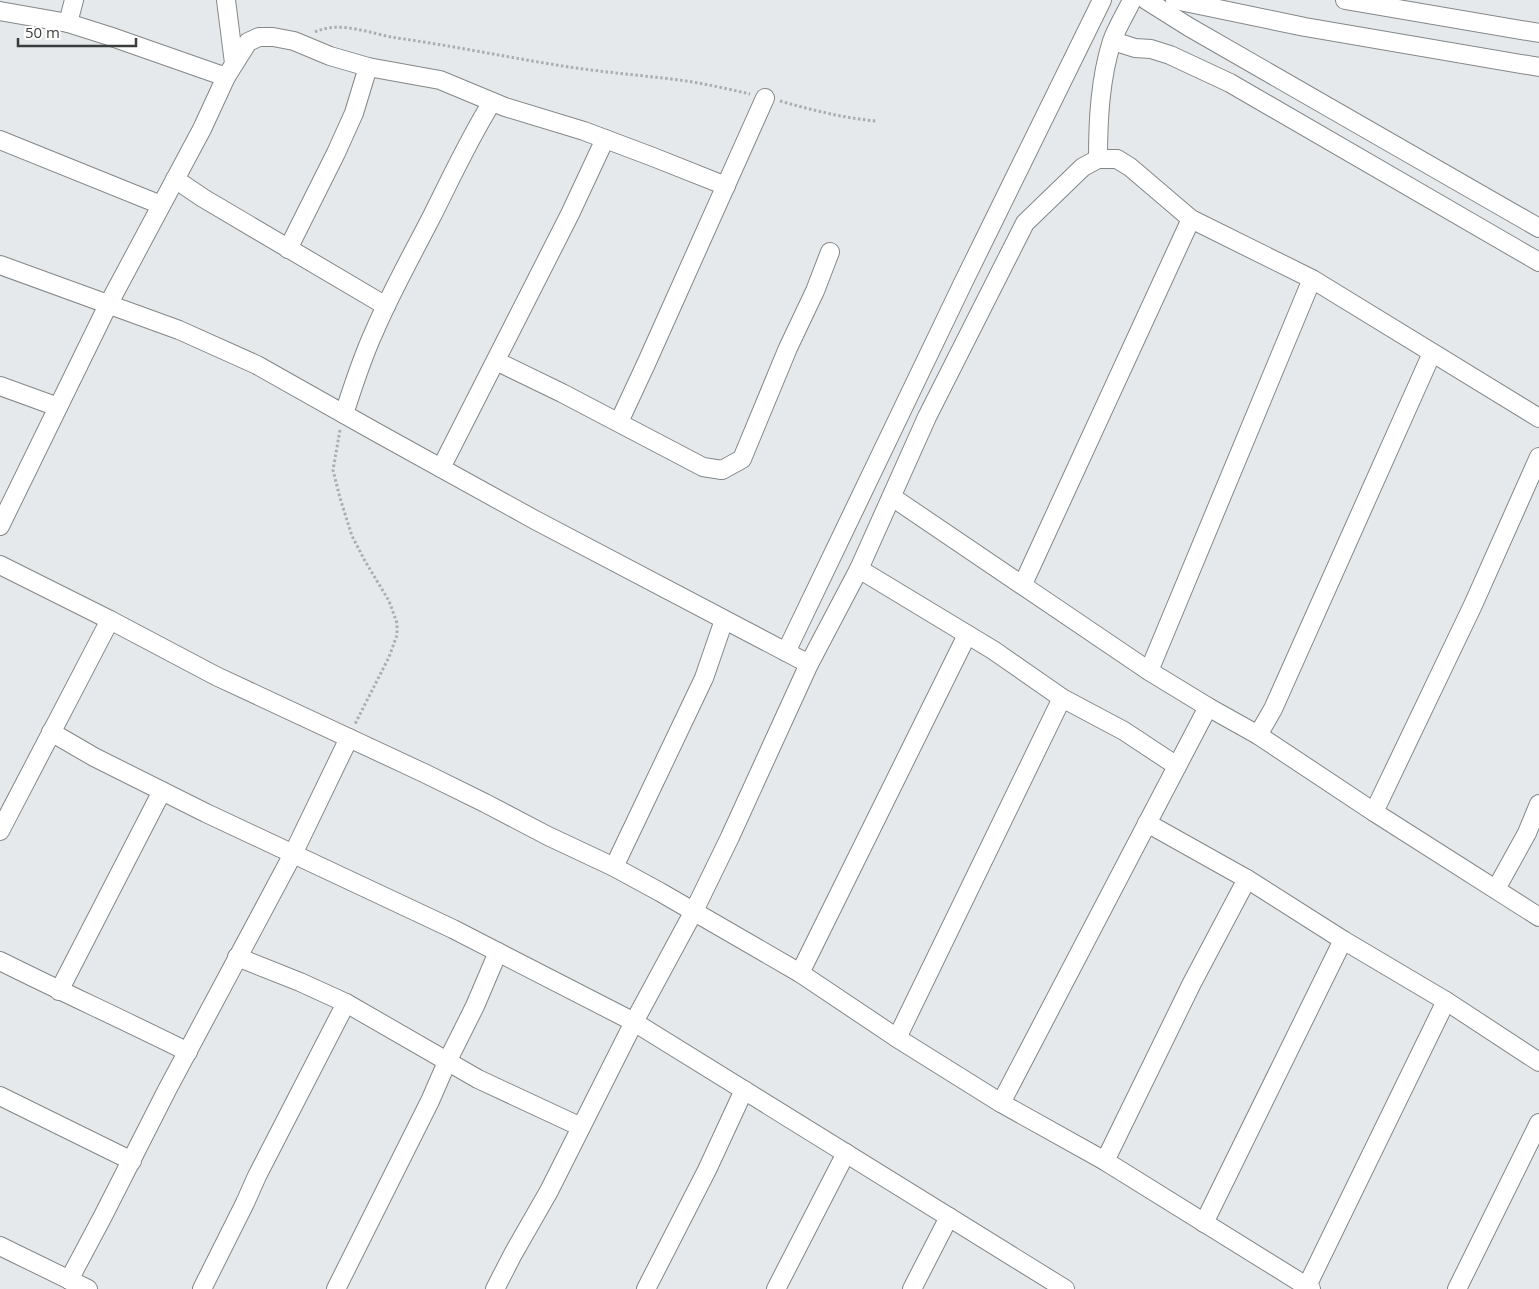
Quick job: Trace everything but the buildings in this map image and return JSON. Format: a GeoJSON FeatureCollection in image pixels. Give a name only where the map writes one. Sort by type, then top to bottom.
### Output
{"type":"FeatureCollection","features":[{"type":"Feature","properties":{"kind":"street"},"geometry":{"type":"LineString","coordinates":[[68,23],[74,0]]}},
{"type":"Feature","properties":{"kind":"street"},"geometry":{"type":"LineString","coordinates":[[226,0],[230,70]]}},
{"type":"Feature","properties":{"kind":"street"},"geometry":{"type":"LineString","coordinates":[[786,652],[1102,0]]}},
{"type":"Feature","properties":{"kind":"street"},"geometry":{"type":"LineString","coordinates":[[1098,159],[1101,94],[1113,41],[1132,0]]}},
{"type":"Feature","properties":{"kind":"street"},"geometry":{"type":"LineString","coordinates":[[1146,0],[1198,32],[1539,228]]}},
{"type":"Feature","properties":{"kind":"street"},"geometry":{"type":"LineString","coordinates":[[1174,0],[1305,28],[1539,67]]}},
{"type":"Feature","properties":{"kind":"street"},"geometry":{"type":"LineString","coordinates":[[1345,0],[1419,6],[1539,33]]}},
{"type":"Feature","properties":{"kind":"street"},"geometry":{"type":"LineString","coordinates":[[0,11],[68,23],[230,70]]}},
{"type":"Feature","properties":{"kind":"street"},"geometry":{"type":"LineString","coordinates":[[0,526],[108,305],[202,129],[230,70],[248,42],[259,37],[273,37],[294,42],[330,56],[368,67],[440,80],[492,102],[653,157],[726,186]]}},
{"type":"Feature","properties":{"kind":"street"},"geometry":{"type":"LineString","coordinates":[[1113,41],[1135,48],[1151,49],[1170,55],[1230,83],[1539,262]]}},
{"type":"Feature","properties":{"kind":"street"},"geometry":{"type":"LineString","coordinates":[[288,250],[354,113],[368,67]]}},
{"type":"Feature","properties":{"kind":"street"},"geometry":{"type":"LineString","coordinates":[[619,422],[765,98]]}},
{"type":"Feature","properties":{"kind":"street"},"geometry":{"type":"LineString","coordinates":[[344,414],[357,372],[374,330],[459,159],[492,102]]}},
{"type":"Feature","properties":{"kind":"street"},"geometry":{"type":"LineString","coordinates":[[0,140],[162,205]]}},
{"type":"Feature","properties":{"kind":"street"},"geometry":{"type":"LineString","coordinates":[[441,468],[582,190],[605,140]]}},
{"type":"Feature","properties":{"kind":"street"},"geometry":{"type":"LineString","coordinates":[[495,1289],[549,1192],[634,1022],[694,911],[810,664],[859,569],[927,417],[1024,223],[1083,167],[1098,159],[1117,159],[1130,167],[1191,219],[1312,279],[1539,418]]}},
{"type":"Feature","properties":{"kind":"street"},"geometry":{"type":"LineString","coordinates":[[175,179],[288,250],[386,306]]}},
{"type":"Feature","properties":{"kind":"street"},"geometry":{"type":"LineString","coordinates":[[1455,214],[1470,188]]}},
{"type":"Feature","properties":{"kind":"street"},"geometry":{"type":"LineString","coordinates":[[999,210],[1024,223]]}},
{"type":"Feature","properties":{"kind":"street"},"geometry":{"type":"LineString","coordinates":[[1023,584],[1191,219]]}},
{"type":"Feature","properties":{"kind":"street"},"geometry":{"type":"LineString","coordinates":[[496,361],[619,422],[703,467],[722,470],[742,459],[788,348],[815,292],[830,252]]}},
{"type":"Feature","properties":{"kind":"street"},"geometry":{"type":"LineString","coordinates":[[0,265],[179,330],[257,365],[535,520],[810,664]]}},
{"type":"Feature","properties":{"kind":"street"},"geometry":{"type":"LineString","coordinates":[[1150,671],[1312,279]]}},
{"type":"Feature","properties":{"kind":"street"},"geometry":{"type":"LineString","coordinates":[[1258,735],[1276,701],[1432,353]]}},
{"type":"Feature","properties":{"kind":"street"},"geometry":{"type":"LineString","coordinates":[[0,386],[58,407]]}},
{"type":"Feature","properties":{"kind":"street"},"geometry":{"type":"LineString","coordinates":[[1374,812],[1473,605],[1539,456]]}},
{"type":"Feature","properties":{"kind":"street"},"geometry":{"type":"LineString","coordinates":[[892,497],[1150,671],[1258,735],[1374,812],[1539,917]]}},
{"type":"Feature","properties":{"kind":"street"},"geometry":{"type":"LineString","coordinates":[[0,565],[216,676],[424,773],[614,867],[694,911],[800,973],[897,1038],[1001,1103],[1105,1162],[1309,1288],[1446,1001]]}},
{"type":"Feature","properties":{"kind":"street"},"geometry":{"type":"LineString","coordinates":[[859,569],[993,650],[1062,698],[1124,731],[1177,766]]}},
{"type":"Feature","properties":{"kind":"street"},"geometry":{"type":"LineString","coordinates":[[0,832],[110,620]]}},
{"type":"Feature","properties":{"kind":"street"},"geometry":{"type":"LineString","coordinates":[[614,867],[704,678],[724,620]]}},
{"type":"Feature","properties":{"kind":"street"},"geometry":{"type":"LineString","coordinates":[[800,973],[967,635]]}},
{"type":"Feature","properties":{"kind":"street"},"geometry":{"type":"LineString","coordinates":[[897,1038],[1062,698]]}},
{"type":"Feature","properties":{"kind":"street"},"geometry":{"type":"LineString","coordinates":[[1001,1103],[1208,707]]}},
{"type":"Feature","properties":{"kind":"street"},"geometry":{"type":"LineString","coordinates":[[51,732],[94,757],[162,791],[453,929],[634,1022],[949,1217],[1043,1283],[1065,1289]]}},
{"type":"Feature","properties":{"kind":"street"},"geometry":{"type":"LineString","coordinates":[[69,1280],[237,957],[293,854],[348,738]]}},
{"type":"Feature","properties":{"kind":"street"},"geometry":{"type":"LineString","coordinates":[[59,990],[162,791]]}},
{"type":"Feature","properties":{"kind":"street"},"geometry":{"type":"LineString","coordinates":[[1496,889],[1527,833],[1539,804]]}},
{"type":"Feature","properties":{"kind":"street"},"geometry":{"type":"LineString","coordinates":[[1147,824],[1247,880],[1342,940],[1446,1001],[1539,1062]]}},
{"type":"Feature","properties":{"kind":"street"},"geometry":{"type":"LineString","coordinates":[[1105,1162],[1192,982],[1247,880]]}},
{"type":"Feature","properties":{"kind":"street"},"geometry":{"type":"LineString","coordinates":[[1204,1223],[1342,940]]}},
{"type":"Feature","properties":{"kind":"street"},"geometry":{"type":"LineString","coordinates":[[336,1289],[430,1101],[498,952]]}},
{"type":"Feature","properties":{"kind":"street"},"geometry":{"type":"LineString","coordinates":[[237,957],[346,1003],[478,1080],[581,1128]]}},
{"type":"Feature","properties":{"kind":"street"},"geometry":{"type":"LineString","coordinates":[[0,961],[188,1052]]}},
{"type":"Feature","properties":{"kind":"street"},"geometry":{"type":"LineString","coordinates":[[202,1289],[257,1176],[346,1003]]}},
{"type":"Feature","properties":{"kind":"street"},"geometry":{"type":"LineString","coordinates":[[646,1289],[707,1170],[744,1090]]}},
{"type":"Feature","properties":{"kind":"street"},"geometry":{"type":"LineString","coordinates":[[0,1096],[132,1161]]}},
{"type":"Feature","properties":{"kind":"street"},"geometry":{"type":"LineString","coordinates":[[1457,1289],[1539,1123]]}},
{"type":"Feature","properties":{"kind":"street"},"geometry":{"type":"LineString","coordinates":[[776,1289],[846,1153]]}},
{"type":"Feature","properties":{"kind":"street"},"geometry":{"type":"LineString","coordinates":[[912,1289],[949,1217]]}},
{"type":"Feature","properties":{"kind":"street"},"geometry":{"type":"LineString","coordinates":[[0,1246],[88,1289]]}},
{"type":"Feature","properties":{"kind":"path"},"geometry":{"type":"LineString","coordinates":[[294,42],[319,30],[340,27],[565,66],[711,85],[824,113],[876,121]]}},
{"type":"Feature","properties":{"kind":"path"},"geometry":{"type":"LineString","coordinates":[[344,414],[333,470],[340,498],[352,536],[389,601],[397,623],[397,635],[389,657],[348,738]]}}]}
